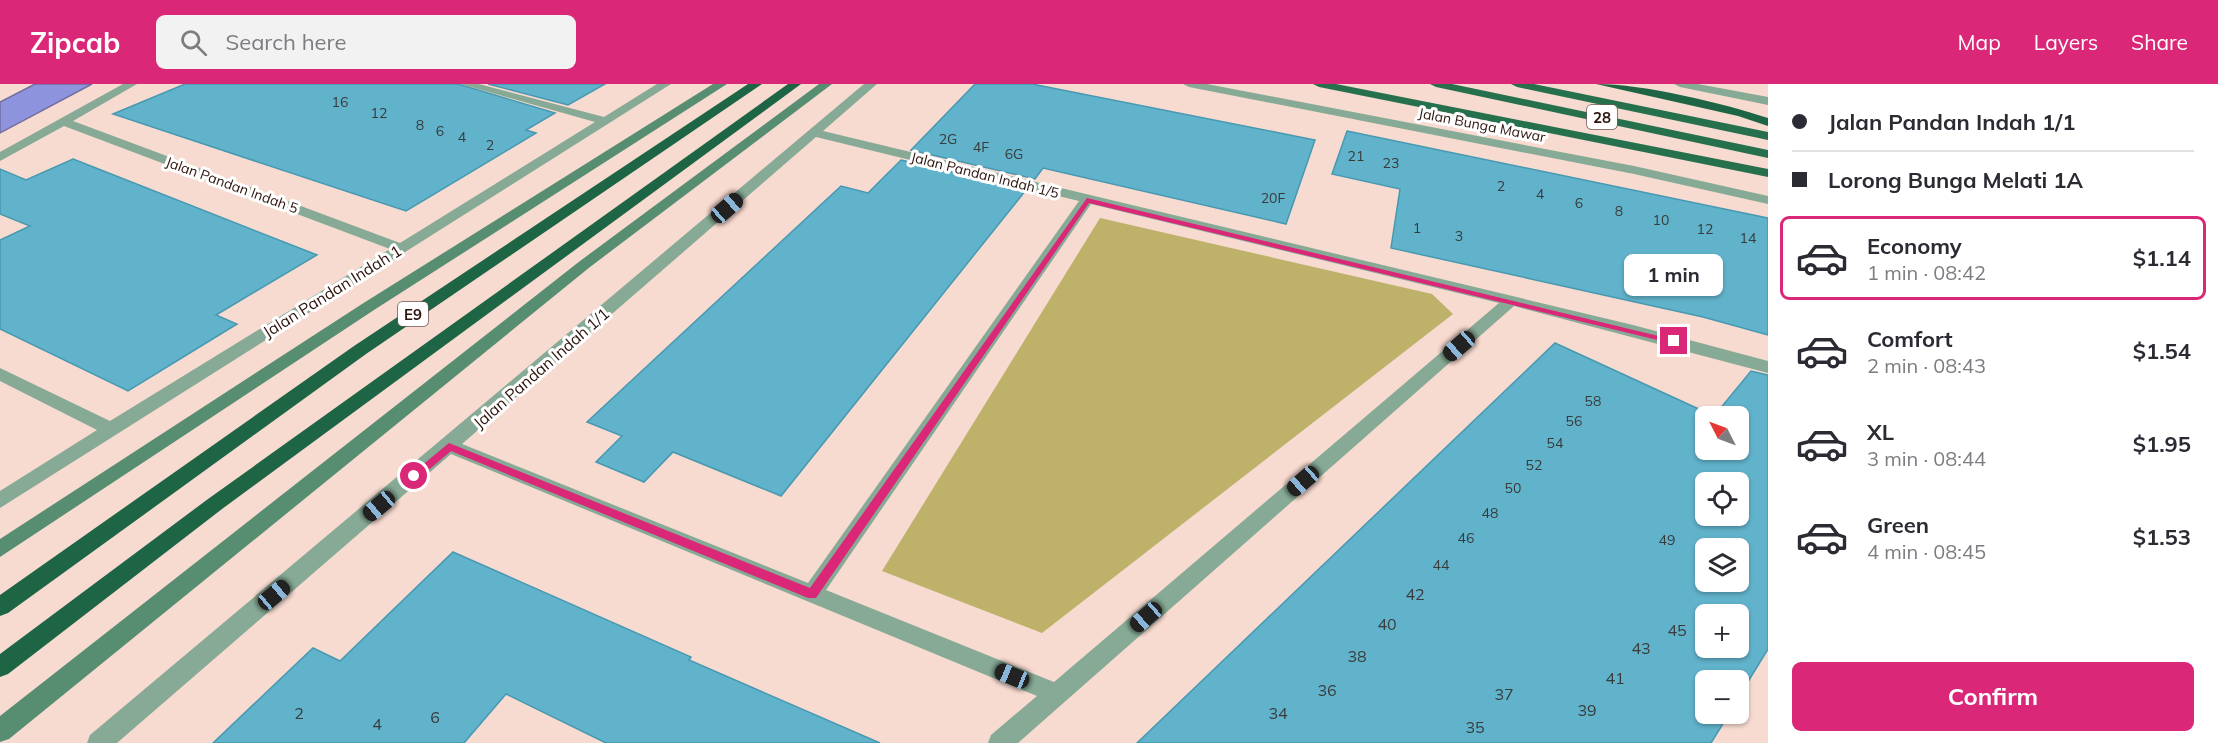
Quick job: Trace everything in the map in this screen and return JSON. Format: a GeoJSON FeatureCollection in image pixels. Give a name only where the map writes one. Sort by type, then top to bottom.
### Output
{"type":"FeatureCollection","features":[{"type":"Feature","properties":{"kind":"highway","name":"E9"},"geometry":{"type":"LineString","coordinates":[[0,607],[360,350],[756,84]]}},
{"type":"Feature","properties":{"kind":"highway","name":"E9"},"geometry":{"type":"LineString","coordinates":[[0,667],[215,504],[795,84]]}},
{"type":"Feature","properties":{"kind":"highway"},"geometry":{"type":"LineString","coordinates":[[1319,84],[1768,173]]}},
{"type":"Feature","properties":{"kind":"highway","name":"28"},"geometry":{"type":"LineString","coordinates":[[1436,84],[1768,154]]}},
{"type":"Feature","properties":{"kind":"highway","name":"28"},"geometry":{"type":"LineString","coordinates":[[1517,84],[1768,136]]}},
{"type":"Feature","properties":{"kind":"highway"},"geometry":{"type":"LineString","coordinates":[[1602,84],[1741,113],[1768,122]]}},
{"type":"Feature","properties":{"kind":"main road"},"geometry":{"type":"LineString","coordinates":[[0,549],[368,307],[721,84]]}},
{"type":"Feature","properties":{"kind":"main road"},"geometry":{"type":"LineString","coordinates":[[0,732],[585,264],[826,84]]}},
{"type":"Feature","properties":{"kind":"street"},"geometry":{"type":"LineString","coordinates":[[0,157],[131,84]]}},
{"type":"Feature","properties":{"kind":"street"},"geometry":{"type":"LineString","coordinates":[[466,84],[606,121]]}},
{"type":"Feature","properties":{"kind":"street","name":"Jalan Pandan Indah 1"},"geometry":{"type":"LineString","coordinates":[[0,501],[111,429],[665,84]]}},
{"type":"Feature","properties":{"kind":"street","name":"Jalan Pandan Indah 1/1"},"geometry":{"type":"LineString","coordinates":[[99,743],[871,84]]}},
{"type":"Feature","properties":{"kind":"street","name":"Jalan Bunga Mawar"},"geometry":{"type":"LineString","coordinates":[[1189,84],[1622,168],[1768,200]]}},
{"type":"Feature","properties":{"kind":"street"},"geometry":{"type":"LineString","coordinates":[[1680,84],[1768,101]]}},
{"type":"Feature","properties":{"kind":"street","name":"Jalan Pandan Indah 5"},"geometry":{"type":"LineString","coordinates":[[63,122],[401,248]]}},
{"type":"Feature","properties":{"kind":"street","name":"Jalan Pandan Indah 1/5"},"geometry":{"type":"LineString","coordinates":[[814,133],[1633,330],[1768,367]]}},
{"type":"Feature","properties":{"kind":"street"},"geometry":{"type":"LineString","coordinates":[[812,594],[1087,200]]}},
{"type":"Feature","properties":{"kind":"street"},"geometry":{"type":"LineString","coordinates":[[1000,743],[1511,301]]}},
{"type":"Feature","properties":{"kind":"street"},"geometry":{"type":"LineString","coordinates":[[0,374],[111,429]]}},
{"type":"Feature","properties":{"kind":"street"},"geometry":{"type":"LineString","coordinates":[[449,446],[1057,694]]}},
{"type":"Feature","properties":{"kind":"shaded area"},"geometry":{"type":"Polygon","coordinates":[[[1100,218],[1432,294],[1453,314],[1042,633],[882,571],[1100,218]]]}},
{"type":"Feature","properties":{"kind":"water"},"geometry":{"type":"Polygon","coordinates":[[[35,84],[92,84],[0,133],[0,102],[35,84]]]}},
{"type":"Feature","properties":{"kind":"building"},"geometry":{"type":"Polygon","coordinates":[[[185,84],[458,84],[555,113],[526,130],[536,133],[406,211],[113,114],[185,84]]]}},
{"type":"Feature","properties":{"kind":"building"},"geometry":{"type":"Polygon","coordinates":[[[488,84],[605,84],[568,105],[488,84]]]}},
{"type":"Feature","properties":{"kind":"building"},"geometry":{"type":"Polygon","coordinates":[[[975,84],[1032,84],[1315,140],[1286,224],[1043,168],[1035,179],[911,150],[975,84]]]}},
{"type":"Feature","properties":{"kind":"building"},"geometry":{"type":"Polygon","coordinates":[[[1347,131],[1768,218],[1768,335],[1703,317],[1391,248],[1400,189],[1332,174],[1347,131]]]}},
{"type":"Feature","properties":{"kind":"building"},"geometry":{"type":"Polygon","coordinates":[[[73,159],[317,255],[216,315],[237,324],[128,391],[0,329],[0,240],[30,226],[0,214],[0,169],[26,180],[73,159]]]}},
{"type":"Feature","properties":{"kind":"building"},"geometry":{"type":"Polygon","coordinates":[[[901,160],[1026,190],[781,496],[673,452],[644,482],[596,462],[622,436],[587,422],[841,186],[868,193],[901,160]]]}},
{"type":"Feature","properties":{"kind":"building"},"geometry":{"type":"Polygon","coordinates":[[[1555,343],[1695,407],[1695,460],[1749,460],[1749,406],[1722,406],[1751,371],[1768,375],[1768,649],[1749,680],[1749,670],[1695,670],[1695,724],[1723,724],[1711,743],[1137,743],[1555,343]]]}},
{"type":"Feature","properties":{"kind":"building"},"geometry":{"type":"Polygon","coordinates":[[[453,552],[691,657],[689,660],[880,743],[606,743],[506,694],[464,743],[213,743],[313,648],[340,661],[453,552]]]}},
{"type":"Feature","properties":{"kind":"route"},"geometry":{"type":"LineString","coordinates":[[414,476],[449,446],[812,594],[1087,200],[1674,341]]}}]}
